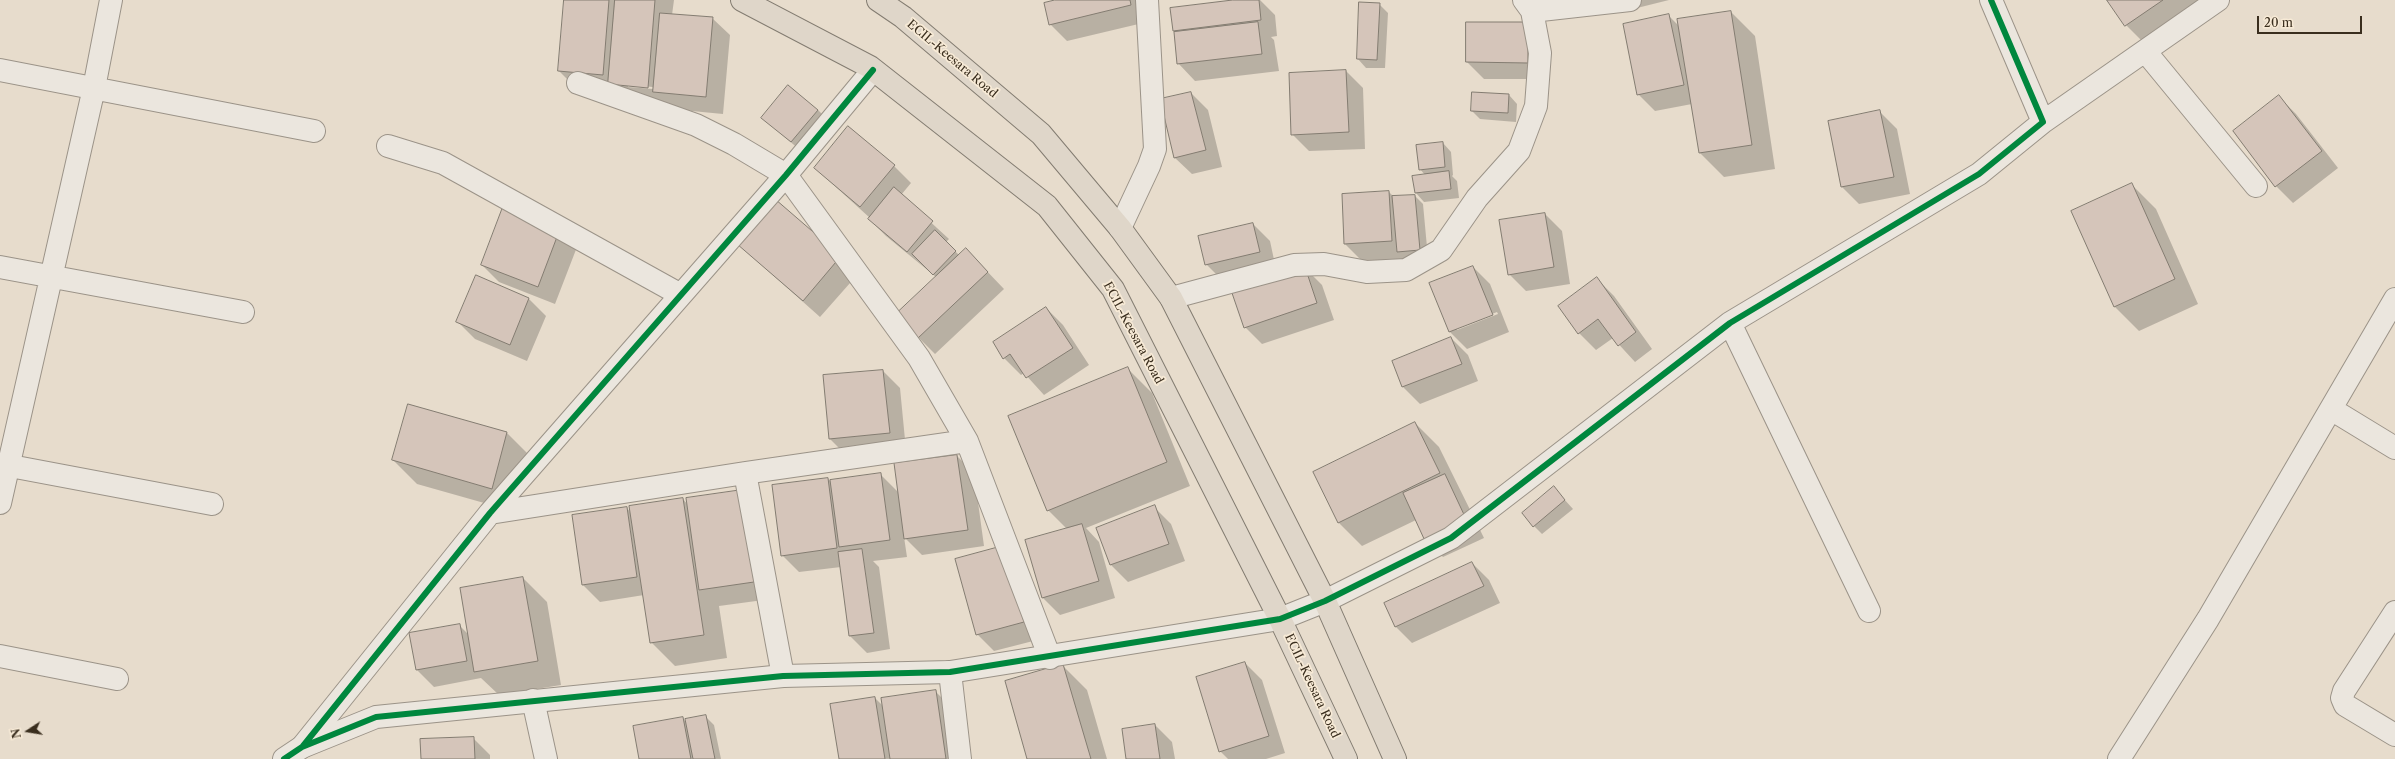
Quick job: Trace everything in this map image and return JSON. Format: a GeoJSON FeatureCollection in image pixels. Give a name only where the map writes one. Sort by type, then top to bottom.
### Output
{"type":"FeatureCollection","features":[{"type":"Feature","properties":{"kind":"main road","name":"ECIL-Keesara Road"},"geometry":{"type":"LineString","coordinates":[[742,0],[873,70],[1047,206],[1113,289],[1280,619],[1346,759]]}},
{"type":"Feature","properties":{"kind":"main road","name":"ECIL-Keesara Road"},"geometry":{"type":"LineString","coordinates":[[878,0],[903,17],[1041,134],[1120,228],[1171,298],[1325,601],[1395,759]]}},
{"type":"Feature","properties":{"kind":"street"},"geometry":{"type":"LineString","coordinates":[[0,503],[4,465],[94,88],[111,0]]}},
{"type":"Feature","properties":{"kind":"street"},"geometry":{"type":"LineString","coordinates":[[1120,228],[1149,166],[1154,149],[1147,0]]}},
{"type":"Feature","properties":{"kind":"street"},"geometry":{"type":"LineString","coordinates":[[1171,298],[1294,265],[1324,264],[1367,272],[1406,270],[1441,250],[1477,198],[1519,151],[1536,106],[1540,53],[1528,6],[1630,0]]}},
{"type":"Feature","properties":{"kind":"street"},"geometry":{"type":"LineString","coordinates":[[1991,0],[2043,122]]}},
{"type":"Feature","properties":{"kind":"street"},"geometry":{"type":"LineString","coordinates":[[293,753],[376,717],[783,676],[950,672],[1050,658],[1280,619],[1325,601],[1451,538],[1730,324],[1980,174],[2043,122],[2218,0]]}},
{"type":"Feature","properties":{"kind":"street"},"geometry":{"type":"LineString","coordinates":[[2146,51],[2256,186]]}},
{"type":"Feature","properties":{"kind":"street"},"geometry":{"type":"LineString","coordinates":[[0,70],[314,131]]}},
{"type":"Feature","properties":{"kind":"street"},"geometry":{"type":"LineString","coordinates":[[293,753],[490,513],[786,176],[873,70]]}},
{"type":"Feature","properties":{"kind":"street"},"geometry":{"type":"LineString","coordinates":[[578,83],[696,125],[734,144],[786,176],[919,358],[967,441],[1050,658]]}},
{"type":"Feature","properties":{"kind":"street"},"geometry":{"type":"LineString","coordinates":[[388,146],[443,163],[681,296]]}},
{"type":"Feature","properties":{"kind":"street"},"geometry":{"type":"LineString","coordinates":[[0,267],[49,278],[243,312]]}},
{"type":"Feature","properties":{"kind":"street"},"geometry":{"type":"LineString","coordinates":[[2119,759],[2208,619],[2395,299]]}},
{"type":"Feature","properties":{"kind":"street"},"geometry":{"type":"LineString","coordinates":[[1730,324],[1869,611]]}},
{"type":"Feature","properties":{"kind":"street"},"geometry":{"type":"LineString","coordinates":[[2331,409],[2395,448]]}},
{"type":"Feature","properties":{"kind":"street"},"geometry":{"type":"LineString","coordinates":[[490,513],[745,473],[967,441]]}},
{"type":"Feature","properties":{"kind":"street"},"geometry":{"type":"LineString","coordinates":[[4,465],[212,504]]}},
{"type":"Feature","properties":{"kind":"street"},"geometry":{"type":"LineString","coordinates":[[745,473],[783,676]]}},
{"type":"Feature","properties":{"kind":"street"},"geometry":{"type":"LineString","coordinates":[[2392,626],[2344,691],[2342,698],[2346,705],[2395,735]]}},
{"type":"Feature","properties":{"kind":"street"},"geometry":{"type":"LineString","coordinates":[[0,656],[117,679]]}},
{"type":"Feature","properties":{"kind":"street"},"geometry":{"type":"LineString","coordinates":[[950,672],[960,759]]}},
{"type":"Feature","properties":{"kind":"street"},"geometry":{"type":"LineString","coordinates":[[533,700],[546,759]]}},
{"type":"Feature","properties":{"kind":"building"},"geometry":{"type":"Polygon","coordinates":[[[564,0],[609,0],[603,75],[558,71],[564,0]]]}},
{"type":"Feature","properties":{"kind":"building"},"geometry":{"type":"Polygon","coordinates":[[[615,0],[655,0],[648,88],[608,84],[615,0]]]}},
{"type":"Feature","properties":{"kind":"building"},"geometry":{"type":"Polygon","coordinates":[[[1055,0],[1130,0],[1131,5],[1049,25],[1044,3],[1055,0]]]}},
{"type":"Feature","properties":{"kind":"building"},"geometry":{"type":"Polygon","coordinates":[[[1233,0],[1259,0],[1261,20],[1173,31],[1170,8],[1233,0]]]}},
{"type":"Feature","properties":{"kind":"building"},"geometry":{"type":"Polygon","coordinates":[[[2107,0],[2163,0],[2125,26],[2107,0]]]}},
{"type":"Feature","properties":{"kind":"building"},"geometry":{"type":"Polygon","coordinates":[[[1359,2],[1380,3],[1377,60],[1357,59],[1359,2]]]}},
{"type":"Feature","properties":{"kind":"building"},"geometry":{"type":"Polygon","coordinates":[[[1731,11],[1752,145],[1699,153],[1677,19],[1731,11]]]}},
{"type":"Feature","properties":{"kind":"building"},"geometry":{"type":"Polygon","coordinates":[[[660,13],[713,17],[706,97],[653,92],[660,13]]]}},
{"type":"Feature","properties":{"kind":"building"},"geometry":{"type":"Polygon","coordinates":[[[1669,14],[1684,85],[1637,95],[1623,24],[1669,14]]]}},
{"type":"Feature","properties":{"kind":"building"},"geometry":{"type":"Polygon","coordinates":[[[1258,22],[1262,54],[1177,64],[1174,32],[1258,22]]]}},
{"type":"Feature","properties":{"kind":"building"},"geometry":{"type":"Polygon","coordinates":[[[1466,22],[1528,22],[1528,63],[1466,62],[1466,22]]]}},
{"type":"Feature","properties":{"kind":"building"},"geometry":{"type":"Polygon","coordinates":[[[1346,70],[1349,132],[1291,135],[1289,73],[1346,70]]]}},
{"type":"Feature","properties":{"kind":"building"},"geometry":{"type":"Polygon","coordinates":[[[788,85],[818,110],[791,142],[761,118],[788,85]]]}},
{"type":"Feature","properties":{"kind":"building"},"geometry":{"type":"Polygon","coordinates":[[[1191,92],[1206,150],[1174,158],[1160,99],[1191,92]]]}},
{"type":"Feature","properties":{"kind":"building"},"geometry":{"type":"Polygon","coordinates":[[[1472,92],[1509,94],[1508,113],[1471,111],[1472,92]]]}},
{"type":"Feature","properties":{"kind":"building"},"geometry":{"type":"Polygon","coordinates":[[[2279,95],[2322,151],[2275,187],[2233,131],[2279,95]]]}},
{"type":"Feature","properties":{"kind":"building"},"geometry":{"type":"Polygon","coordinates":[[[1880,110],[1894,177],[1841,187],[1828,121],[1880,110]]]}},
{"type":"Feature","properties":{"kind":"building"},"geometry":{"type":"Polygon","coordinates":[[[848,126],[895,165],[860,207],[814,168],[848,126]]]}},
{"type":"Feature","properties":{"kind":"building"},"geometry":{"type":"Polygon","coordinates":[[[1443,142],[1445,167],[1419,170],[1416,145],[1443,142]]]}},
{"type":"Feature","properties":{"kind":"building"},"geometry":{"type":"Polygon","coordinates":[[[1449,171],[1451,189],[1415,193],[1412,176],[1449,171]]]}},
{"type":"Feature","properties":{"kind":"building"},"geometry":{"type":"Polygon","coordinates":[[[2132,183],[2175,279],[2114,307],[2071,211],[2132,183]]]}},
{"type":"Feature","properties":{"kind":"building"},"geometry":{"type":"Polygon","coordinates":[[[894,187],[933,221],[907,252],[868,219],[894,187]]]}},
{"type":"Feature","properties":{"kind":"building"},"geometry":{"type":"Polygon","coordinates":[[[1389,191],[1392,241],[1344,244],[1342,194],[1389,191]]]}},
{"type":"Feature","properties":{"kind":"building"},"geometry":{"type":"Polygon","coordinates":[[[1415,195],[1420,250],[1397,252],[1392,196],[1415,195]]]}},
{"type":"Feature","properties":{"kind":"building"},"geometry":{"type":"Polygon","coordinates":[[[775,199],[841,256],[803,301],[737,244],[775,199]]]}},
{"type":"Feature","properties":{"kind":"building"},"geometry":{"type":"Polygon","coordinates":[[[503,207],[560,229],[538,287],[481,265],[503,207]]]}},
{"type":"Feature","properties":{"kind":"building"},"geometry":{"type":"Polygon","coordinates":[[[1545,213],[1554,267],[1508,275],[1499,220],[1545,213]]]}},
{"type":"Feature","properties":{"kind":"building"},"geometry":{"type":"Polygon","coordinates":[[[1253,223],[1260,252],[1205,265],[1198,236],[1253,223]]]}},
{"type":"Feature","properties":{"kind":"building"},"geometry":{"type":"Polygon","coordinates":[[[935,230],[956,251],[933,275],[912,254],[935,230]]]}},
{"type":"Feature","properties":{"kind":"building"},"geometry":{"type":"Polygon","coordinates":[[[966,248],[988,272],[918,338],[896,314],[966,248]]]}},
{"type":"Feature","properties":{"kind":"building"},"geometry":{"type":"Polygon","coordinates":[[[1473,266],[1493,315],[1449,332],[1429,283],[1473,266]]]}},
{"type":"Feature","properties":{"kind":"building"},"geometry":{"type":"Polygon","coordinates":[[[1305,267],[1317,303],[1244,328],[1232,293],[1305,267]]]}},
{"type":"Feature","properties":{"kind":"building"},"geometry":{"type":"Polygon","coordinates":[[[476,275],[529,298],[510,345],[456,322],[476,275]]]}},
{"type":"Feature","properties":{"kind":"building"},"geometry":{"type":"Polygon","coordinates":[[[1597,277],[1636,332],[1618,346],[1598,319],[1578,334],[1558,306],[1597,277]]]}},
{"type":"Feature","properties":{"kind":"building"},"geometry":{"type":"Polygon","coordinates":[[[1046,307],[1073,348],[1026,378],[1010,354],[1003,359],[993,342],[1046,307]]]}},
{"type":"Feature","properties":{"kind":"building"},"geometry":{"type":"Polygon","coordinates":[[[1451,337],[1462,364],[1402,387],[1392,361],[1451,337]]]}},
{"type":"Feature","properties":{"kind":"building"},"geometry":{"type":"Polygon","coordinates":[[[1128,367],[1167,462],[1047,511],[1008,416],[1128,367]]]}},
{"type":"Feature","properties":{"kind":"building"},"geometry":{"type":"Polygon","coordinates":[[[883,370],[890,433],[829,439],[823,375],[883,370]]]}},
{"type":"Feature","properties":{"kind":"building"},"geometry":{"type":"Polygon","coordinates":[[[408,404],[507,432],[492,489],[392,460],[408,404]]]}},
{"type":"Feature","properties":{"kind":"building"},"geometry":{"type":"Polygon","coordinates":[[[1415,422],[1440,473],[1338,523],[1313,472],[1415,422]]]}},
{"type":"Feature","properties":{"kind":"building"},"geometry":{"type":"Polygon","coordinates":[[[957,455],[968,530],[904,539],[894,463],[957,455]]]}},
{"type":"Feature","properties":{"kind":"building"},"geometry":{"type":"Polygon","coordinates":[[[881,473],[890,540],[839,547],[830,480],[881,473]]]}},
{"type":"Feature","properties":{"kind":"building"},"geometry":{"type":"Polygon","coordinates":[[[1445,474],[1467,521],[1425,541],[1403,493],[1445,474]]]}},
{"type":"Feature","properties":{"kind":"building"},"geometry":{"type":"Polygon","coordinates":[[[828,478],[837,548],[781,556],[772,485],[828,478]]]}},
{"type":"Feature","properties":{"kind":"building"},"geometry":{"type":"Polygon","coordinates":[[[1554,486],[1565,500],[1533,527],[1522,513],[1554,486]]]}},
{"type":"Feature","properties":{"kind":"building"},"geometry":{"type":"Polygon","coordinates":[[[742,490],[754,582],[699,590],[686,498],[742,490]]]}},
{"type":"Feature","properties":{"kind":"building"},"geometry":{"type":"Polygon","coordinates":[[[683,498],[704,635],[650,643],[629,506],[683,498]]]}},
{"type":"Feature","properties":{"kind":"building"},"geometry":{"type":"Polygon","coordinates":[[[1155,505],[1169,544],[1110,565],[1096,528],[1155,505]]]}},
{"type":"Feature","properties":{"kind":"building"},"geometry":{"type":"Polygon","coordinates":[[[627,507],[637,577],[582,585],[572,515],[627,507]]]}},
{"type":"Feature","properties":{"kind":"building"},"geometry":{"type":"Polygon","coordinates":[[[1082,524],[1099,581],[1042,598],[1025,540],[1082,524]]]}},
{"type":"Feature","properties":{"kind":"building"},"geometry":{"type":"Polygon","coordinates":[[[1003,546],[1024,622],[976,635],[955,559],[1003,546]]]}},
{"type":"Feature","properties":{"kind":"building"},"geometry":{"type":"Polygon","coordinates":[[[862,549],[874,633],[849,636],[838,552],[862,549]]]}},
{"type":"Feature","properties":{"kind":"building"},"geometry":{"type":"Polygon","coordinates":[[[1472,562],[1484,586],[1395,627],[1384,603],[1472,562]]]}},
{"type":"Feature","properties":{"kind":"building"},"geometry":{"type":"Polygon","coordinates":[[[523,577],[538,661],[474,672],[460,588],[523,577]]]}},
{"type":"Feature","properties":{"kind":"building"},"geometry":{"type":"Polygon","coordinates":[[[460,624],[467,661],[416,670],[409,633],[460,624]]]}},
{"type":"Feature","properties":{"kind":"building"},"geometry":{"type":"Polygon","coordinates":[[[1245,662],[1269,736],[1219,752],[1196,677],[1245,662]]]}},
{"type":"Feature","properties":{"kind":"building"},"geometry":{"type":"Polygon","coordinates":[[[1063,664],[1091,759],[1027,759],[1005,681],[1063,664]]]}},
{"type":"Feature","properties":{"kind":"building"},"geometry":{"type":"Polygon","coordinates":[[[936,690],[946,759],[890,759],[881,698],[936,690]]]}},
{"type":"Feature","properties":{"kind":"building"},"geometry":{"type":"Polygon","coordinates":[[[875,697],[885,759],[839,759],[830,704],[875,697]]]}},
{"type":"Feature","properties":{"kind":"building"},"geometry":{"type":"Polygon","coordinates":[[[706,715],[715,759],[693,759],[685,719],[706,715]]]}},
{"type":"Feature","properties":{"kind":"building"},"geometry":{"type":"Polygon","coordinates":[[[683,717],[691,759],[639,759],[633,726],[683,717]]]}},
{"type":"Feature","properties":{"kind":"building"},"geometry":{"type":"Polygon","coordinates":[[[1155,724],[1160,759],[1126,759],[1122,729],[1155,724]]]}},
{"type":"Feature","properties":{"kind":"building"},"geometry":{"type":"Polygon","coordinates":[[[474,737],[475,759],[421,759],[420,739],[474,737]]]}},
{"type":"Feature","properties":{"kind":"cycle path"},"geometry":{"type":"LineString","coordinates":[[284,759],[302,747],[376,717],[783,676],[950,672],[1280,619],[1325,601],[1451,538],[1730,323],[1979,174],[2043,122],[1991,0]]}},
{"type":"Feature","properties":{"kind":"cycle path"},"geometry":{"type":"LineString","coordinates":[[303,746],[490,513],[786,175],[873,70]]}}]}
